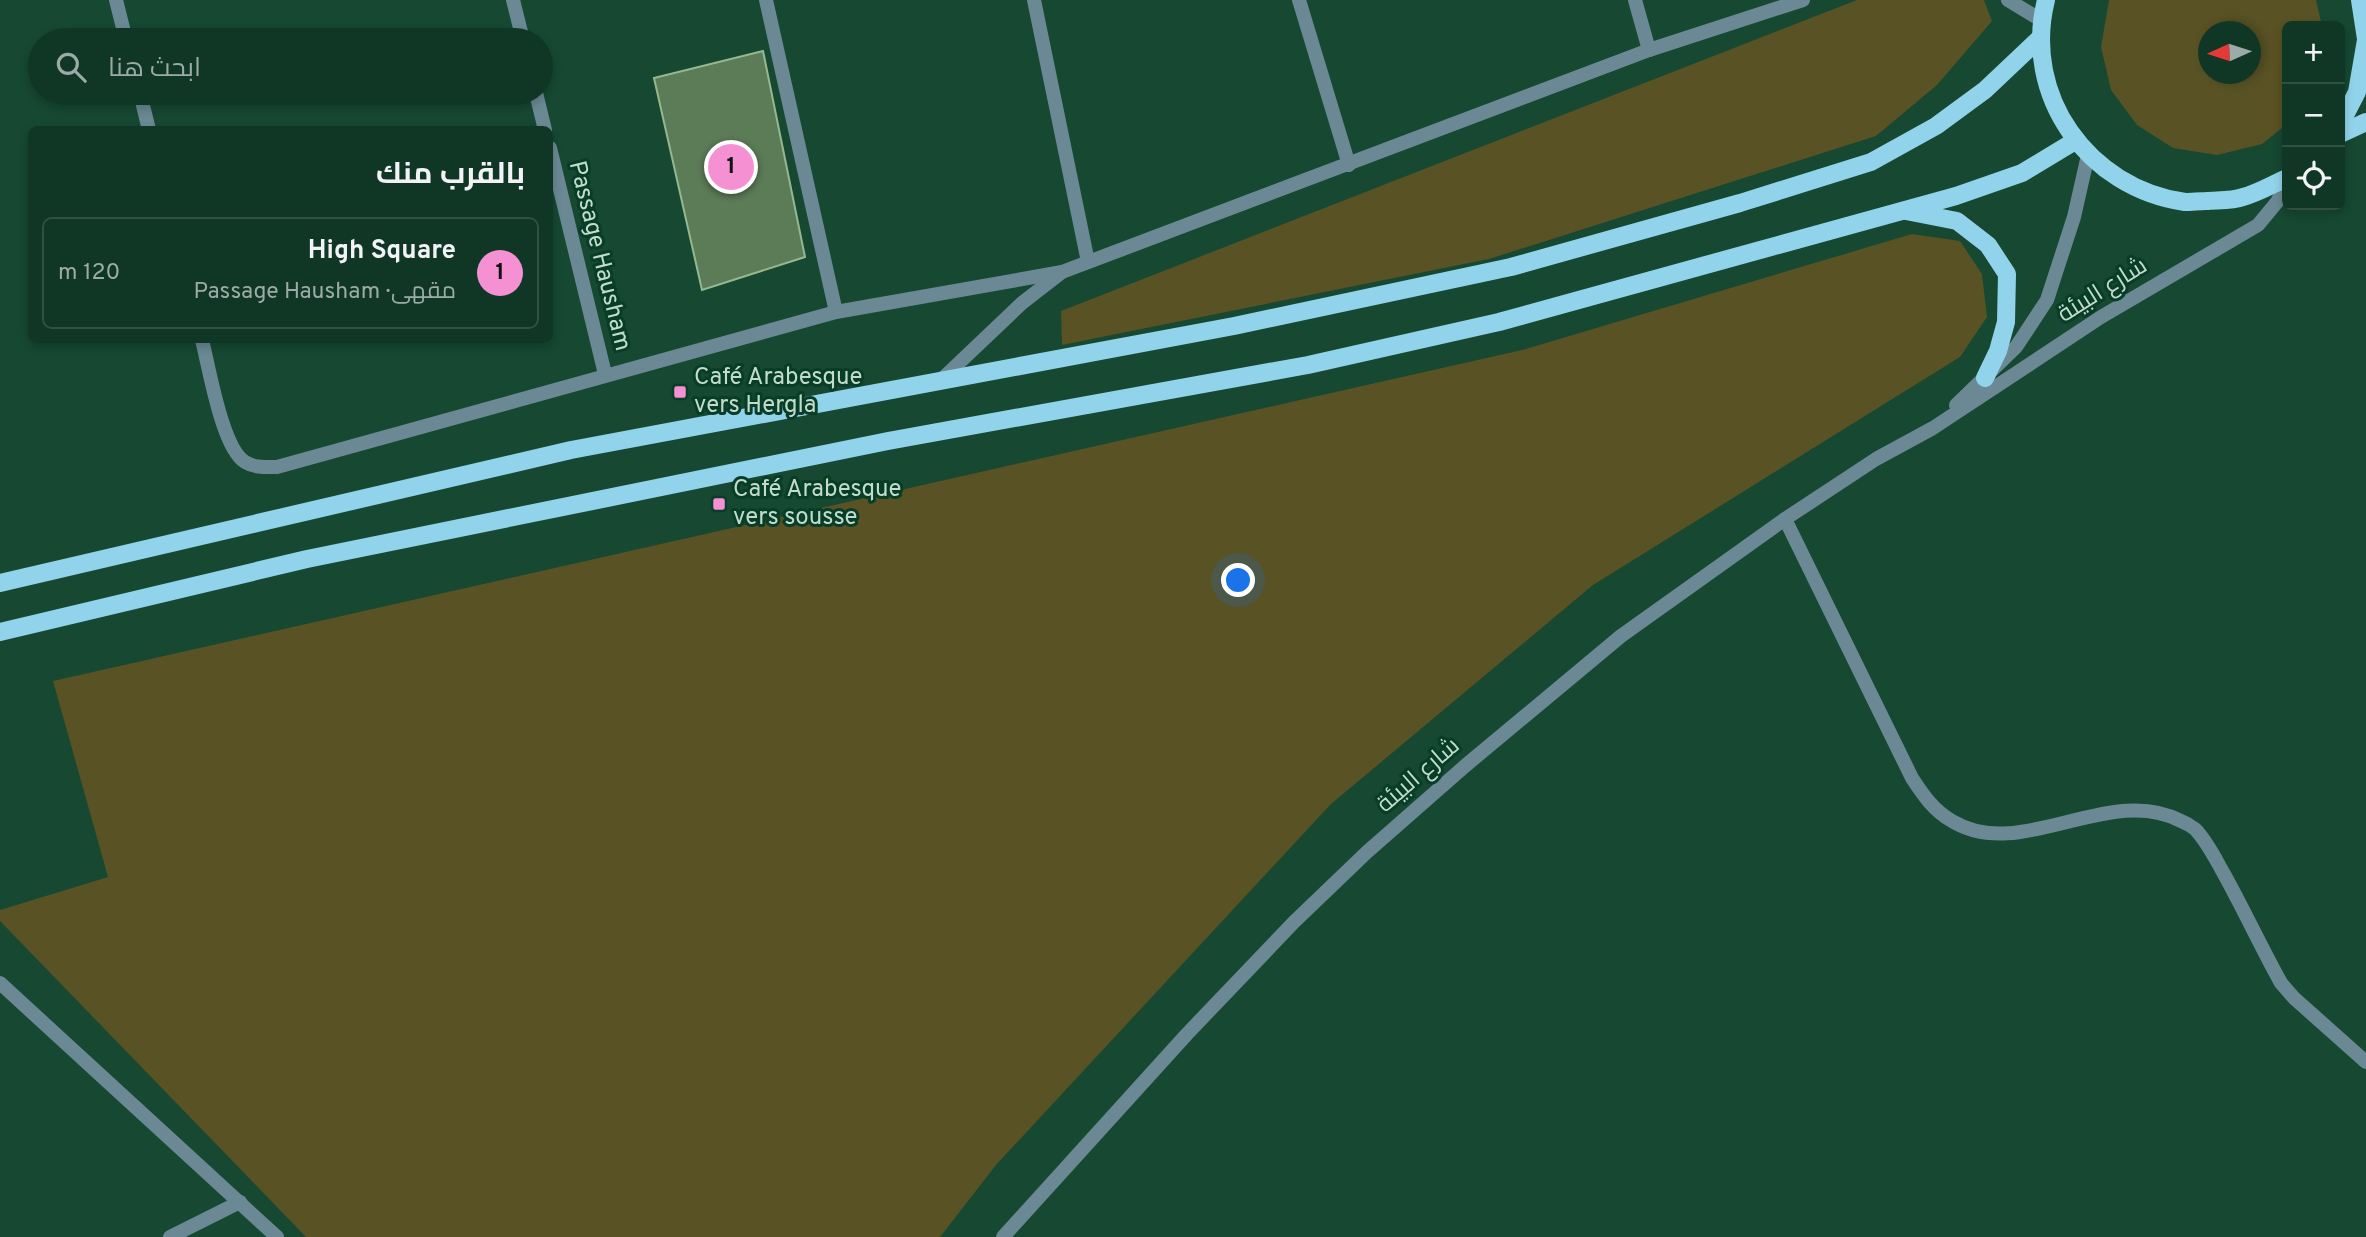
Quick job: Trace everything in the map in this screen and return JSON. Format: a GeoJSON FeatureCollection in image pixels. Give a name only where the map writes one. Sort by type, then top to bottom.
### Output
{"type":"FeatureCollection","features":[{"type":"Feature","properties":{"kind":"main road"},"geometry":{"type":"LineString","coordinates":[[2046,0],[2041,29],[2044,74],[2056,109],[2075,141],[2088,155],[2133,187],[2186,202],[2241,198],[2282,180]]}},
{"type":"Feature","properties":{"kind":"main road"},"geometry":{"type":"LineString","coordinates":[[2345,115],[2357,92],[2366,40],[2360,0]]}},
{"type":"Feature","properties":{"kind":"main road"},"geometry":{"type":"LineString","coordinates":[[0,583],[571,450],[1234,326],[1511,267],[1740,203],[1871,162],[1936,126],[1984,90],[2041,29]]}},
{"type":"Feature","properties":{"kind":"main road"},"geometry":{"type":"LineString","coordinates":[[2345,132],[2366,122]]}},
{"type":"Feature","properties":{"kind":"main road"},"geometry":{"type":"LineString","coordinates":[[0,632],[307,559],[888,441],[1321,363],[1499,322],[1956,196],[2022,173],[2075,141]]}},
{"type":"Feature","properties":{"kind":"main road"},"geometry":{"type":"LineString","coordinates":[[1902,210],[1957,222],[1988,245],[2007,274],[2006,322],[1998,351],[1985,378]]}},
{"type":"Feature","properties":{"kind":"street"},"geometry":{"type":"LineString","coordinates":[[116,0],[123,28]]}},
{"type":"Feature","properties":{"kind":"street"},"geometry":{"type":"LineString","coordinates":[[513,0],[520,28]]}},
{"type":"Feature","properties":{"kind":"street"},"geometry":{"type":"LineString","coordinates":[[766,0],[836,312]]}},
{"type":"Feature","properties":{"kind":"street"},"geometry":{"type":"LineString","coordinates":[[1034,0],[1088,262]]}},
{"type":"Feature","properties":{"kind":"street"},"geometry":{"type":"LineString","coordinates":[[1299,0],[1349,165]]}},
{"type":"Feature","properties":{"kind":"street"},"geometry":{"type":"LineString","coordinates":[[1635,0],[1649,50]]}},
{"type":"Feature","properties":{"kind":"street"},"geometry":{"type":"LineString","coordinates":[[203,343],[232,450],[244,462],[260,467],[277,467],[836,312],[1062,272],[1649,50],[1803,0]]}},
{"type":"Feature","properties":{"kind":"street"},"geometry":{"type":"LineString","coordinates":[[2008,0],[2041,29]]}},
{"type":"Feature","properties":{"kind":"street"},"geometry":{"type":"LineString","coordinates":[[143,105],[148,126]]}},
{"type":"Feature","properties":{"kind":"street"},"geometry":{"type":"LineString","coordinates":[[539,105],[544,126]]}},
{"type":"Feature","properties":{"kind":"street","name":"شارع البيئة"},"geometry":{"type":"LineString","coordinates":[[1933,428],[2016,347],[2047,300],[2074,217],[2088,155]]}},
{"type":"Feature","properties":{"kind":"street","name":"Passage Hausham"},"geometry":{"type":"LineString","coordinates":[[553,160],[605,374]]}},
{"type":"Feature","properties":{"kind":"street","name":"شارع البيئة"},"geometry":{"type":"LineString","coordinates":[[1003,1237],[1186,1034],[1294,922],[1367,852],[1465,766],[1621,636],[1785,519],[1876,459],[1933,428],[2101,317],[2258,225],[2282,193]]}},
{"type":"Feature","properties":{"kind":"street"},"geometry":{"type":"LineString","coordinates":[[941,380],[1022,303],[1062,272]]}},
{"type":"Feature","properties":{"kind":"street"},"geometry":{"type":"LineString","coordinates":[[1785,519],[1912,778],[1929,803],[1952,822],[1981,832],[2013,832],[2122,810],[2144,810],[2169,815],[2194,828],[2215,858],[2281,983],[2294,998],[2366,1062]]}},
{"type":"Feature","properties":{"kind":"street"},"geometry":{"type":"LineString","coordinates":[[0,983],[277,1237]]}},
{"type":"Feature","properties":{"kind":"street"},"geometry":{"type":"LineString","coordinates":[[170,1237],[240,1202]]}},
{"type":"Feature","properties":{"kind":"shaded area"},"geometry":{"type":"Polygon","coordinates":[[[1857,0],[1984,0],[1992,21],[1937,85],[1876,136],[1489,259],[1062,345],[1061,311],[1857,0]]]}},
{"type":"Feature","properties":{"kind":"shaded area"},"geometry":{"type":"Polygon","coordinates":[[[2109,0],[2316,0],[2321,21],[2282,21],[2282,128],[2262,144],[2217,155],[2173,148],[2137,125],[2111,90],[2101,47],[2109,0]]]}},
{"type":"Feature","properties":{"kind":"shaded area"},"geometry":{"type":"Polygon","coordinates":[[[1912,234],[1960,241],[1982,274],[1987,317],[1960,357],[1593,585],[1331,804],[996,1165],[940,1237],[306,1237],[0,921],[0,910],[108,877],[53,681],[1522,350],[1912,234]]]}},
{"type":"Feature","properties":{"kind":"building"},"geometry":{"type":"Polygon","coordinates":[[[763,51],[805,257],[702,290],[654,78],[763,51]]]}},
{"type":"Feature","properties":{"kind":"place","name":"High Square"},"geometry":{"type":"Point","coordinates":[731,167]}},
{"type":"Feature","properties":{"kind":"place","name":"Café Arabesque vers Hergla"},"geometry":{"type":"Point","coordinates":[680,392]}},
{"type":"Feature","properties":{"kind":"place","name":"Café Arabesque vers sousse"},"geometry":{"type":"Point","coordinates":[719,504]}}]}
